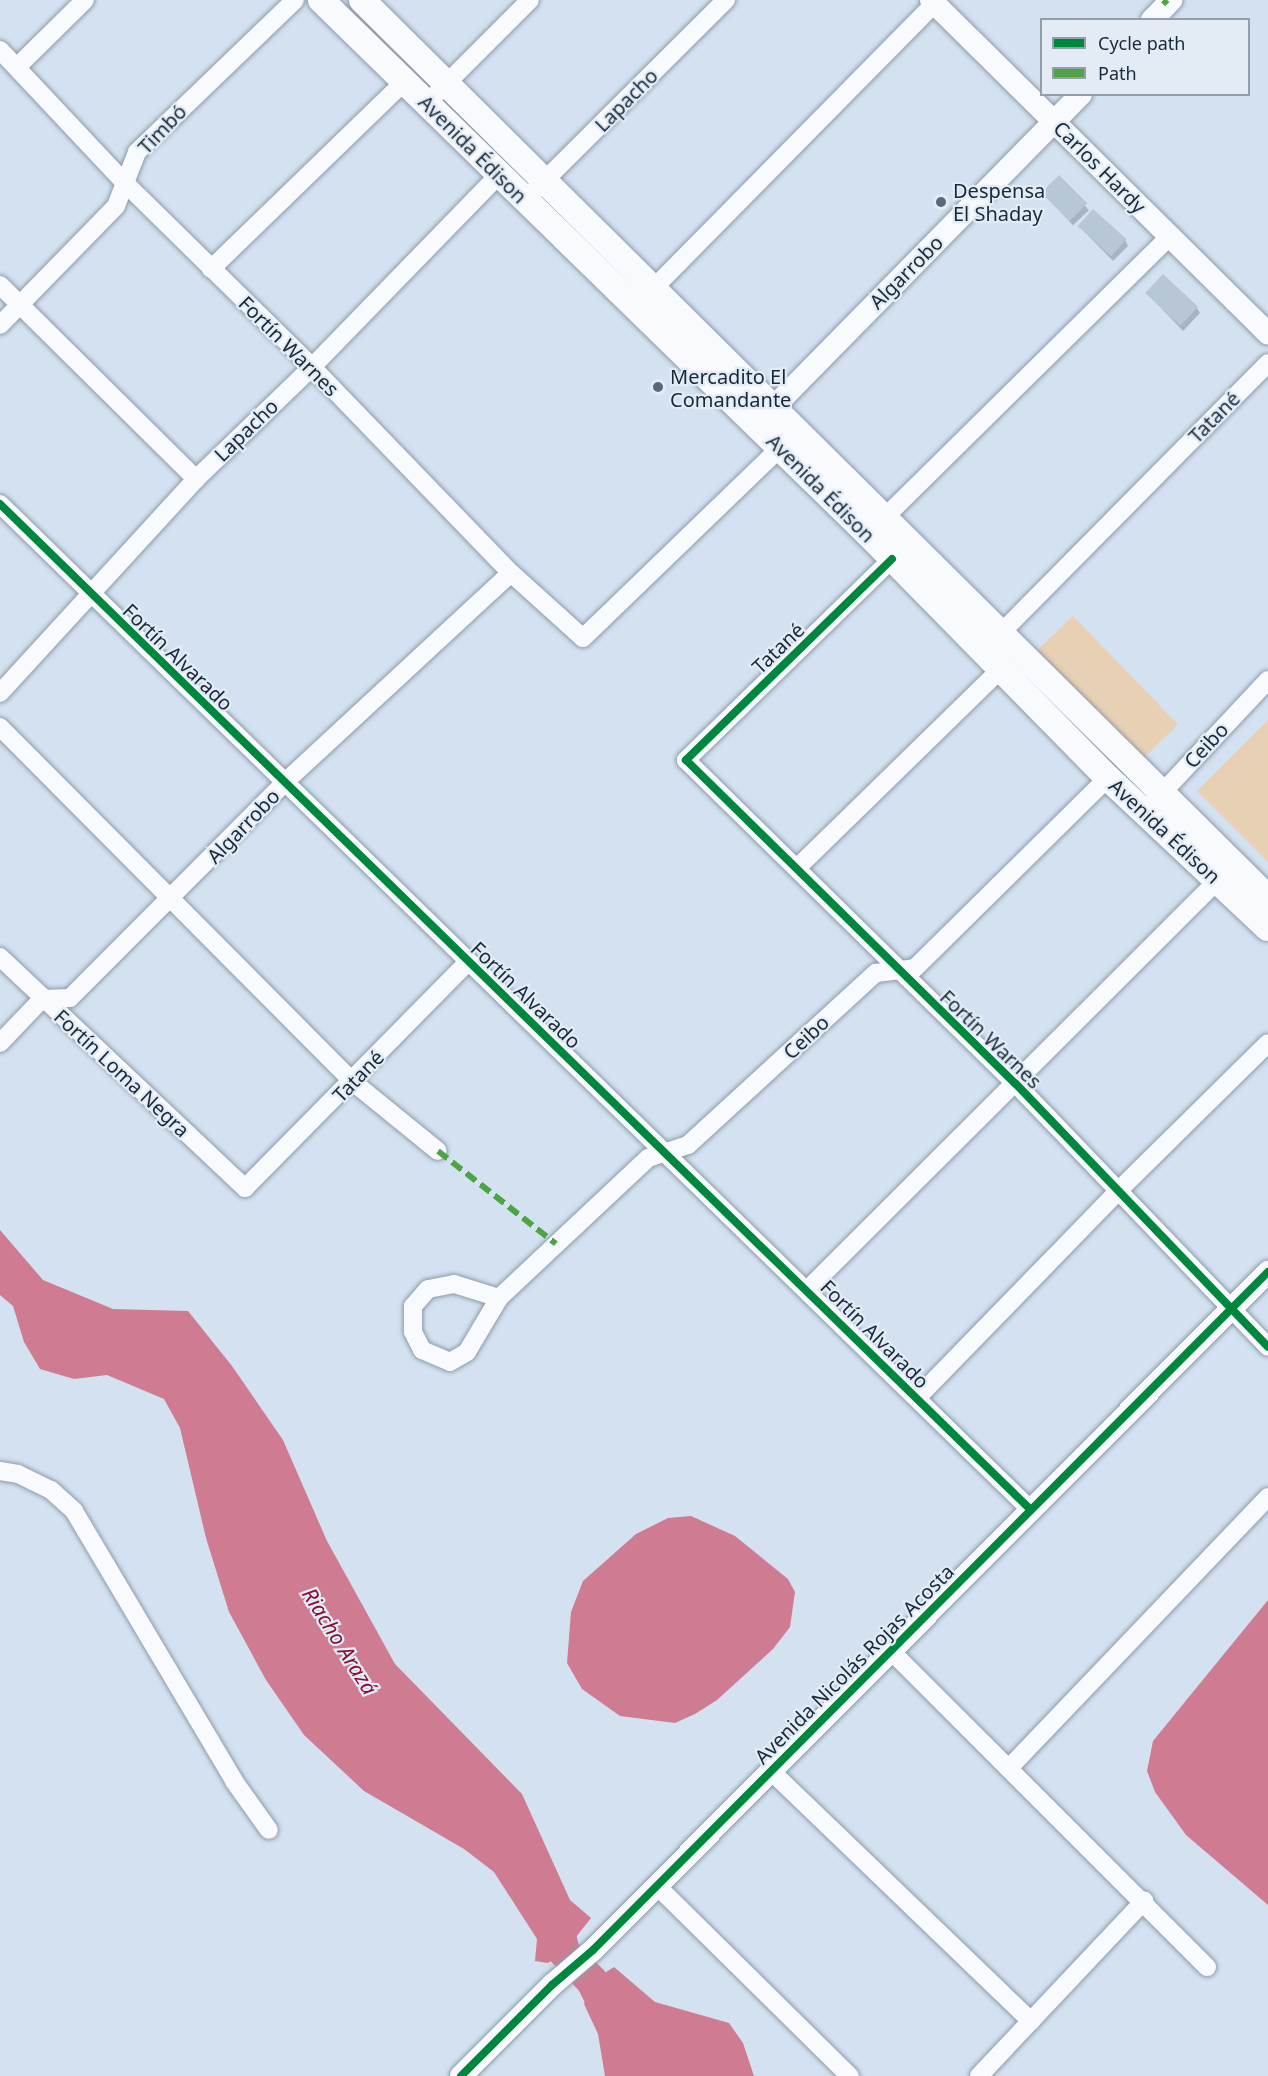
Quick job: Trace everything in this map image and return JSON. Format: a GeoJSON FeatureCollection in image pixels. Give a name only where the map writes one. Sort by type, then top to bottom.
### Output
{"type":"FeatureCollection","features":[{"type":"Feature","properties":{"kind":"main road","name":"Avenida Édison"},"geometry":{"type":"LineString","coordinates":[[321,0],[428,102],[634,307],[764,417],[876,526],[1152,803],[1218,880],[1268,928]]}},
{"type":"Feature","properties":{"kind":"main road","name":"Avenida Édison"},"geometry":{"type":"LineString","coordinates":[[362,0],[654,288],[764,417],[780,448],[876,526],[892,559],[991,642],[1000,670],[1108,778],[1152,803],[1268,898]]}},
{"type":"Feature","properties":{"kind":"street"},"geometry":{"type":"LineString","coordinates":[[18,66],[85,0]]}},
{"type":"Feature","properties":{"kind":"street","name":"Timbó"},"geometry":{"type":"LineString","coordinates":[[0,325],[116,206],[137,152],[295,0]]}},
{"type":"Feature","properties":{"kind":"street"},"geometry":{"type":"LineString","coordinates":[[428,102],[530,0]]}},
{"type":"Feature","properties":{"kind":"street","name":"Lapacho"},"geometry":{"type":"LineString","coordinates":[[525,200],[726,0]]}},
{"type":"Feature","properties":{"kind":"street"},"geometry":{"type":"LineString","coordinates":[[634,307],[933,2]]}},
{"type":"Feature","properties":{"kind":"street","name":"Carlos Hardy"},"geometry":{"type":"LineString","coordinates":[[933,2],[1268,334]]}},
{"type":"Feature","properties":{"kind":"street","name":"Fortín Warnes"},"geometry":{"type":"LineString","coordinates":[[0,50],[18,66],[126,184],[312,367],[511,573],[583,638],[780,448]]}},
{"type":"Feature","properties":{"kind":"street"},"geometry":{"type":"LineString","coordinates":[[211,269],[405,81]]}},
{"type":"Feature","properties":{"kind":"street","name":"Algarrobo"},"geometry":{"type":"LineString","coordinates":[[764,417],[1079,96]]}},
{"type":"Feature","properties":{"kind":"street","name":"Lapacho"},"geometry":{"type":"LineString","coordinates":[[0,693],[88,593],[195,479],[312,367],[499,175]]}},
{"type":"Feature","properties":{"kind":"street"},"geometry":{"type":"LineString","coordinates":[[876,526],[1170,236]]}},
{"type":"Feature","properties":{"kind":"street"},"geometry":{"type":"LineString","coordinates":[[0,285],[195,479]]}},
{"type":"Feature","properties":{"kind":"street","name":"Tatané"},"geometry":{"type":"LineString","coordinates":[[991,642],[1268,363]]}},
{"type":"Feature","properties":{"kind":"street","name":"Fortín Alvarado"},"geometry":{"type":"LineString","coordinates":[[0,504],[88,593],[666,1151],[1030,1510]]}},
{"type":"Feature","properties":{"kind":"street","name":"Tatané"},"geometry":{"type":"LineString","coordinates":[[686,760],[892,559]]}},
{"type":"Feature","properties":{"kind":"street","name":"Algarrobo"},"geometry":{"type":"LineString","coordinates":[[42,999],[70,998],[171,900],[284,783],[511,573]]}},
{"type":"Feature","properties":{"kind":"street"},"geometry":{"type":"LineString","coordinates":[[798,867],[1000,670]]}},
{"type":"Feature","properties":{"kind":"street","name":"Ceibo"},"geometry":{"type":"LineString","coordinates":[[1152,803],[1268,680]]}},
{"type":"Feature","properties":{"kind":"street"},"geometry":{"type":"LineString","coordinates":[[0,727],[353,1082],[438,1151]]}},
{"type":"Feature","properties":{"kind":"street","name":"Fortín Warnes"},"geometry":{"type":"LineString","coordinates":[[686,760],[798,867],[897,970],[1016,1084],[1268,1347]]}},
{"type":"Feature","properties":{"kind":"street","name":"Ceibo"},"geometry":{"type":"LineString","coordinates":[[499,1298],[454,1284],[428,1289],[413,1306],[413,1332],[422,1350],[450,1362],[467,1352],[499,1298],[648,1158],[688,1145],[876,973],[915,968],[1108,778]]}},
{"type":"Feature","properties":{"kind":"street"},"geometry":{"type":"LineString","coordinates":[[807,1290],[1218,880]]}},
{"type":"Feature","properties":{"kind":"street","name":"Fortín Loma Negra"},"geometry":{"type":"LineString","coordinates":[[0,957],[245,1188]]}},
{"type":"Feature","properties":{"kind":"street","name":"Tatané"},"geometry":{"type":"LineString","coordinates":[[245,1188],[353,1082],[468,962]]}},
{"type":"Feature","properties":{"kind":"street"},"geometry":{"type":"LineString","coordinates":[[0,1043],[42,999]]}},
{"type":"Feature","properties":{"kind":"street"},"geometry":{"type":"LineString","coordinates":[[917,1398],[1119,1190],[1268,1044]]}},
{"type":"Feature","properties":{"kind":"street","name":"Avenida Nicolás Rojas Acosta"},"geometry":{"type":"LineString","coordinates":[[461,2076],[552,1985],[593,1950],[1268,1272]]}},
{"type":"Feature","properties":{"kind":"street"},"geometry":{"type":"LineString","coordinates":[[0,1471],[18,1474],[51,1490],[74,1511],[234,1781],[269,1830]]}},
{"type":"Feature","properties":{"kind":"street"},"geometry":{"type":"LineString","coordinates":[[1009,1768],[1268,1497]]}},
{"type":"Feature","properties":{"kind":"street"},"geometry":{"type":"LineString","coordinates":[[891,1651],[1207,1966]]}},
{"type":"Feature","properties":{"kind":"street"},"geometry":{"type":"LineString","coordinates":[[771,1772],[1031,2021]]}},
{"type":"Feature","properties":{"kind":"street"},"geometry":{"type":"LineString","coordinates":[[657,1886],[850,2076]]}},
{"type":"Feature","properties":{"kind":"street"},"geometry":{"type":"LineString","coordinates":[[979,2076],[1144,1901]]}},
{"type":"Feature","properties":{"kind":"shaded area"},"geometry":{"type":"Polygon","coordinates":[[[1073,616],[1178,725],[1141,760],[1036,651],[1073,616]]]}},
{"type":"Feature","properties":{"kind":"shaded area"},"geometry":{"type":"Polygon","coordinates":[[[1268,720],[1268,862],[1197,791],[1268,720]]]}},
{"type":"Feature","properties":{"kind":"water"},"geometry":{"type":"Polygon","coordinates":[[[0,1230],[43,1280],[113,1309],[188,1311],[232,1366],[283,1440],[327,1541],[395,1664],[522,1794],[570,1900],[591,1918],[564,1952],[548,1963],[535,1961],[537,1939],[494,1872],[464,1849],[364,1791],[304,1735],[266,1680],[229,1612],[206,1538],[180,1428],[164,1399],[107,1375],[74,1379],[40,1369],[24,1342],[13,1306],[0,1295],[0,1230]]]}},
{"type":"Feature","properties":{"kind":"water"},"geometry":{"type":"Polygon","coordinates":[[[691,1516],[735,1536],[788,1579],[795,1592],[790,1627],[773,1649],[717,1700],[695,1714],[675,1723],[620,1716],[582,1689],[567,1663],[571,1612],[583,1581],[636,1534],[668,1518],[691,1516]]]}},
{"type":"Feature","properties":{"kind":"water"},"geometry":{"type":"Polygon","coordinates":[[[1268,1600],[1268,1905],[1186,1835],[1155,1792],[1147,1771],[1153,1741],[1268,1600]]]}},
{"type":"Feature","properties":{"kind":"water"},"geometry":{"type":"Polygon","coordinates":[[[614,1967],[655,2002],[729,2023],[743,2043],[754,2076],[605,2076],[598,2034],[584,2004],[592,1981],[614,1967]]]}},
{"type":"Feature","properties":{"kind":"building"},"geometry":{"type":"Polygon","coordinates":[[[1059,175],[1087,203],[1070,221],[1041,193],[1059,175]]]}},
{"type":"Feature","properties":{"kind":"building"},"geometry":{"type":"Polygon","coordinates":[[[1093,209],[1126,239],[1111,256],[1078,226],[1093,209]]]}},
{"type":"Feature","properties":{"kind":"building"},"geometry":{"type":"Polygon","coordinates":[[[1163,274],[1198,307],[1180,326],[1145,293],[1163,274]]]}},
{"type":"Feature","properties":{"kind":"waterway","name":"Riacho Arazá"},"geometry":{"type":"LineString","coordinates":[[554,1911],[564,1952],[592,1981],[624,2046],[632,2076]]}},
{"type":"Feature","properties":{"kind":"marked path"},"geometry":{"type":"LineString","coordinates":[[1163,0],[1167,4]]}},
{"type":"Feature","properties":{"kind":"marked path"},"geometry":{"type":"LineString","coordinates":[[438,1151],[556,1244]]}},
{"type":"Feature","properties":{"kind":"cycle path"},"geometry":{"type":"LineString","coordinates":[[0,504],[1031,1510]]}},
{"type":"Feature","properties":{"kind":"cycle path"},"geometry":{"type":"LineString","coordinates":[[892,559],[686,760],[1016,1084],[1268,1347]]}},
{"type":"Feature","properties":{"kind":"cycle path"},"geometry":{"type":"LineString","coordinates":[[461,2076],[552,1985],[593,1950],[1268,1272]]}},
{"type":"Feature","properties":{"kind":"place","name":"Despensa El Shaday"},"geometry":{"type":"Point","coordinates":[941,202]}},
{"type":"Feature","properties":{"kind":"place","name":"Mercadito El Comandante"},"geometry":{"type":"Point","coordinates":[658,387]}}]}
